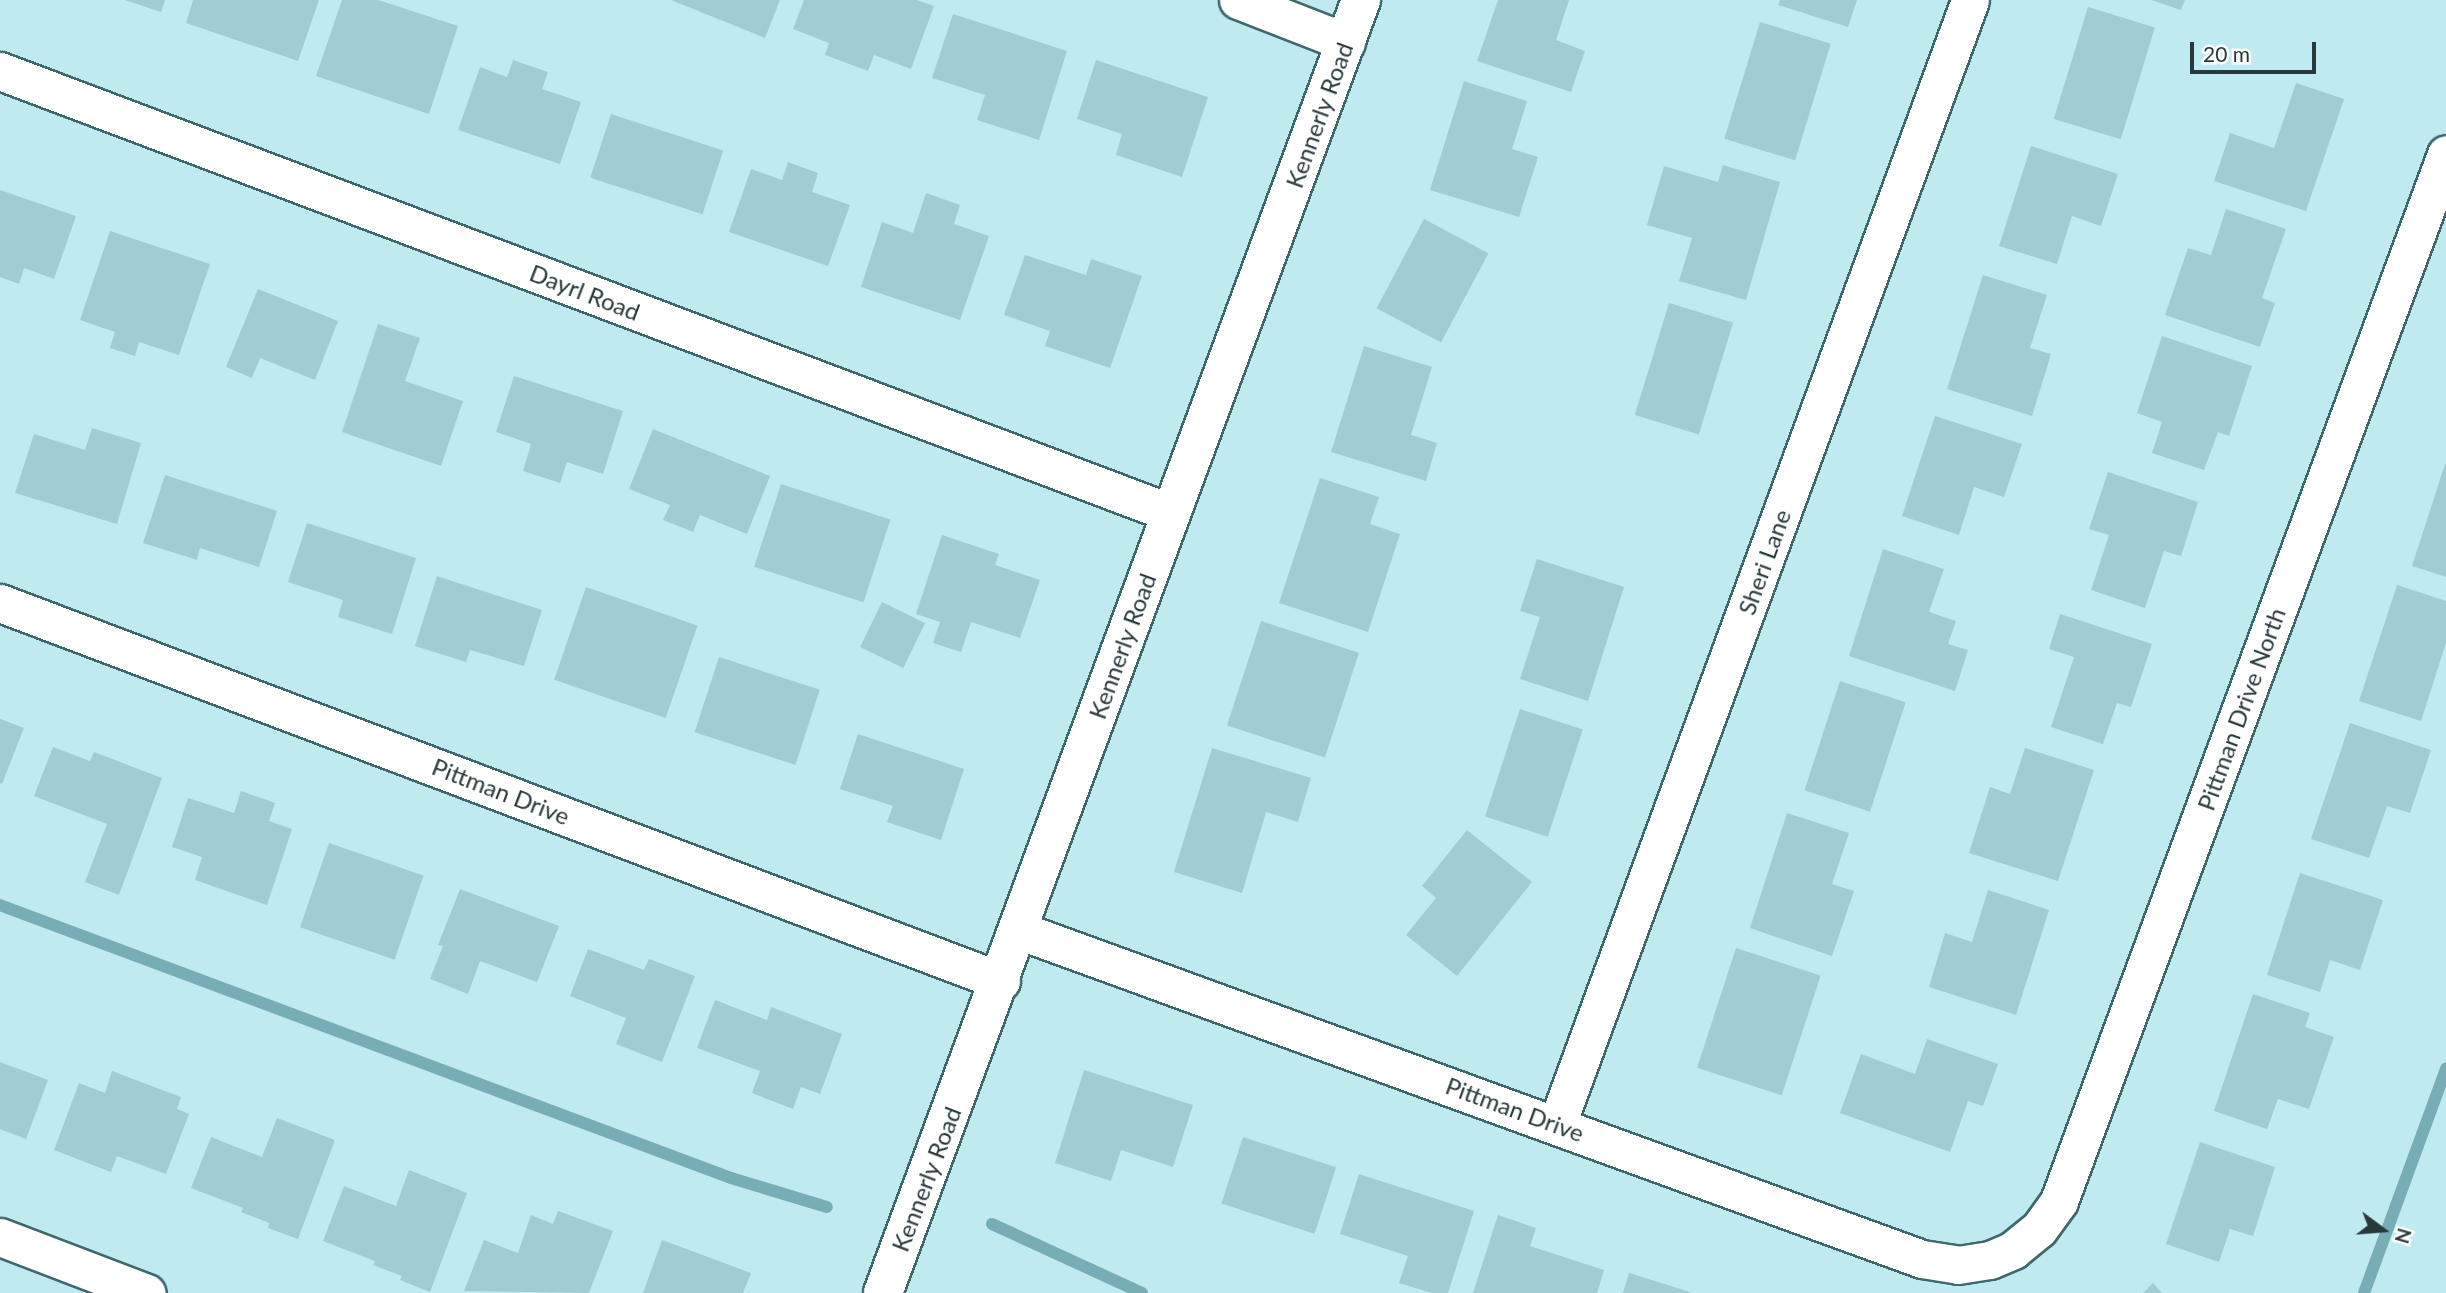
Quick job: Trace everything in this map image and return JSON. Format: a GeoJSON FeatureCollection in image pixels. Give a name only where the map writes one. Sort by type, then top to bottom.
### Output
{"type":"FeatureCollection","features":[{"type":"Feature","properties":{"kind":"street"},"geometry":{"type":"LineString","coordinates":[[1238,0],[1346,42]]}},
{"type":"Feature","properties":{"kind":"street","name":"Kennerly Road"},"geometry":{"type":"LineString","coordinates":[[883,1293],[1001,981],[1361,0]]}},
{"type":"Feature","properties":{"kind":"street","name":"Sheri Lane"},"geometry":{"type":"LineString","coordinates":[[1557,1124],[1970,0]]}},
{"type":"Feature","properties":{"kind":"street","name":"Dayrl Road"},"geometry":{"type":"LineString","coordinates":[[0,71],[1171,513]]}},
{"type":"Feature","properties":{"kind":"street","name":"Pittman Drive North"},"geometry":{"type":"LineString","coordinates":[[2013,1250],[2039,1229],[2059,1201],[2446,154]]}},
{"type":"Feature","properties":{"kind":"street","name":"Pittman Drive"},"geometry":{"type":"LineString","coordinates":[[0,603],[1001,981]]}},
{"type":"Feature","properties":{"kind":"street","name":"Pittman Drive"},"geometry":{"type":"LineString","coordinates":[[1018,930],[1922,1259],[1958,1265],[1990,1260],[2013,1250]]}},
{"type":"Feature","properties":{"kind":"street"},"geometry":{"type":"LineString","coordinates":[[0,1237],[147,1293]]}},
{"type":"Feature","properties":{"kind":"building"},"geometry":{"type":"Polygon","coordinates":[[[125,0],[165,0],[161,12],[125,0]]]}},
{"type":"Feature","properties":{"kind":"building"},"geometry":{"type":"Polygon","coordinates":[[[193,0],[319,0],[298,61],[186,23],[193,0]]]}},
{"type":"Feature","properties":{"kind":"building"},"geometry":{"type":"Polygon","coordinates":[[[342,0],[378,0],[458,26],[429,114],[316,76],[342,0]]]}},
{"type":"Feature","properties":{"kind":"building"},"geometry":{"type":"Polygon","coordinates":[[[671,0],[780,0],[765,38],[671,0]]]}},
{"type":"Feature","properties":{"kind":"building"},"geometry":{"type":"Polygon","coordinates":[[[804,0],[917,0],[934,6],[911,69],[874,55],[868,71],[825,55],[829,43],[793,29],[804,0]]]}},
{"type":"Feature","properties":{"kind":"building"},"geometry":{"type":"Polygon","coordinates":[[[1498,0],[1569,0],[1556,40],[1585,51],[1571,92],[1477,61],[1498,0]]]}},
{"type":"Feature","properties":{"kind":"building"},"geometry":{"type":"Polygon","coordinates":[[[1780,0],[1857,0],[1848,27],[1778,5],[1780,0]]]}},
{"type":"Feature","properties":{"kind":"building"},"geometry":{"type":"Polygon","coordinates":[[[2151,0],[2185,0],[2181,10],[2151,0]]]}},
{"type":"Feature","properties":{"kind":"building"},"geometry":{"type":"Polygon","coordinates":[[[2088,7],[2155,27],[2121,139],[2054,119],[2088,7]]]}},
{"type":"Feature","properties":{"kind":"building"},"geometry":{"type":"Polygon","coordinates":[[[953,14],[1067,51],[1039,140],[977,120],[985,95],[932,78],[953,14]]]}},
{"type":"Feature","properties":{"kind":"building"},"geometry":{"type":"Polygon","coordinates":[[[1760,22],[1831,44],[1795,160],[1724,139],[1760,22]]]}},
{"type":"Feature","properties":{"kind":"building"},"geometry":{"type":"Polygon","coordinates":[[[513,60],[548,72],[542,89],[581,102],[560,164],[458,130],[480,67],[507,77],[513,60]]]}},
{"type":"Feature","properties":{"kind":"building"},"geometry":{"type":"Polygon","coordinates":[[[1096,60],[1208,97],[1182,177],[1116,155],[1122,134],[1077,119],[1096,60]]]}},
{"type":"Feature","properties":{"kind":"building"},"geometry":{"type":"Polygon","coordinates":[[[1464,81],[1527,101],[1512,149],[1538,157],[1519,217],[1430,190],[1464,81]]]}},
{"type":"Feature","properties":{"kind":"building"},"geometry":{"type":"Polygon","coordinates":[[[2296,83],[2344,99],[2306,211],[2214,181],[2230,133],[2274,148],[2296,83]]]}},
{"type":"Feature","properties":{"kind":"building"},"geometry":{"type":"Polygon","coordinates":[[[611,114],[723,150],[703,214],[590,178],[611,114]]]}},
{"type":"Feature","properties":{"kind":"building"},"geometry":{"type":"Polygon","coordinates":[[[2031,146],[2118,174],[2101,226],[2072,216],[2057,264],[1999,246],[2031,146]]]}},
{"type":"Feature","properties":{"kind":"building"},"geometry":{"type":"Polygon","coordinates":[[[788,162],[818,173],[812,192],[850,205],[828,266],[729,232],[751,169],[782,180],[788,162]]]}},
{"type":"Feature","properties":{"kind":"building"},"geometry":{"type":"Polygon","coordinates":[[[1723,165],[1780,182],[1746,300],[1679,281],[1692,238],[1647,225],[1664,166],[1718,182],[1723,165]]]}},
{"type":"Feature","properties":{"kind":"building"},"geometry":{"type":"Polygon","coordinates":[[[0,190],[76,216],[54,279],[24,268],[19,284],[0,277],[0,190]]]}},
{"type":"Feature","properties":{"kind":"building"},"geometry":{"type":"Polygon","coordinates":[[[926,193],[960,205],[954,224],[989,236],[960,320],[861,287],[882,222],[913,233],[926,193]]]}},
{"type":"Feature","properties":{"kind":"building"},"geometry":{"type":"Polygon","coordinates":[[[2226,209],[2286,229],[2262,298],[2275,303],[2260,347],[2165,315],[2188,248],[2211,255],[2226,209]]]}},
{"type":"Feature","properties":{"kind":"building"},"geometry":{"type":"Polygon","coordinates":[[[1424,219],[1488,253],[1441,342],[1377,308],[1424,219]]]}},
{"type":"Feature","properties":{"kind":"building"},"geometry":{"type":"Polygon","coordinates":[[[110,231],[210,264],[179,355],[139,342],[135,356],[110,348],[115,332],[80,320],[110,231]]]}},
{"type":"Feature","properties":{"kind":"building"},"geometry":{"type":"Polygon","coordinates":[[[1025,255],[1086,275],[1091,259],[1142,276],[1110,368],[1045,346],[1050,331],[1004,315],[1025,255]]]}},
{"type":"Feature","properties":{"kind":"building"},"geometry":{"type":"Polygon","coordinates":[[[1983,275],[2047,295],[2030,348],[2051,354],[2032,416],[1947,389],[1983,275]]]}},
{"type":"Feature","properties":{"kind":"building"},"geometry":{"type":"Polygon","coordinates":[[[258,289],[338,321],[315,380],[260,358],[252,378],[226,367],[258,289]]]}},
{"type":"Feature","properties":{"kind":"building"},"geometry":{"type":"Polygon","coordinates":[[[1669,303],[1733,323],[1699,434],[1635,415],[1669,303]]]}},
{"type":"Feature","properties":{"kind":"building"},"geometry":{"type":"Polygon","coordinates":[[[378,324],[420,338],[405,381],[463,401],[441,466],[342,432],[378,324]]]}},
{"type":"Feature","properties":{"kind":"building"},"geometry":{"type":"Polygon","coordinates":[[[2162,336],[2252,366],[2229,436],[2218,432],[2204,470],[2152,453],[2162,422],[2137,413],[2162,336]]]}},
{"type":"Feature","properties":{"kind":"building"},"geometry":{"type":"Polygon","coordinates":[[[1364,346],[1432,367],[1411,435],[1437,443],[1426,481],[1331,452],[1364,346]]]}},
{"type":"Feature","properties":{"kind":"building"},"geometry":{"type":"Polygon","coordinates":[[[514,376],[623,411],[603,474],[567,462],[560,483],[523,471],[531,444],[496,432],[514,376]]]}},
{"type":"Feature","properties":{"kind":"building"},"geometry":{"type":"Polygon","coordinates":[[[1935,416],[2022,444],[2004,497],[1974,487],[1959,535],[1902,516],[1935,416]]]}},
{"type":"Feature","properties":{"kind":"building"},"geometry":{"type":"Polygon","coordinates":[[[92,428],[141,443],[117,524],[15,493],[34,434],[85,450],[92,428]]]}},
{"type":"Feature","properties":{"kind":"building"},"geometry":{"type":"Polygon","coordinates":[[[653,429],[770,476],[747,534],[700,515],[693,532],[663,520],[670,505],[629,489],[653,429]]]}},
{"type":"Feature","properties":{"kind":"building"},"geometry":{"type":"Polygon","coordinates":[[[2446,464],[2446,577],[2412,566],[2446,464]]]}},
{"type":"Feature","properties":{"kind":"building"},"geometry":{"type":"Polygon","coordinates":[[[2108,472],[2198,502],[2181,556],[2164,551],[2145,608],[2091,590],[2109,535],[2089,529],[2108,472]]]}},
{"type":"Feature","properties":{"kind":"building"},"geometry":{"type":"Polygon","coordinates":[[[165,475],[277,511],[259,567],[200,548],[197,560],[143,543],[165,475]]]}},
{"type":"Feature","properties":{"kind":"building"},"geometry":{"type":"Polygon","coordinates":[[[1320,478],[1379,497],[1370,524],[1400,534],[1368,632],[1279,603],[1320,478]]]}},
{"type":"Feature","properties":{"kind":"building"},"geometry":{"type":"Polygon","coordinates":[[[781,484],[890,520],[863,602],[754,567],[781,484]]]}},
{"type":"Feature","properties":{"kind":"building"},"geometry":{"type":"Polygon","coordinates":[[[307,523],[416,558],[392,634],[338,617],[343,600],[288,582],[307,523]]]}},
{"type":"Feature","properties":{"kind":"building"},"geometry":{"type":"Polygon","coordinates":[[[942,535],[999,554],[995,565],[1040,580],[1020,638],[971,622],[961,652],[933,643],[940,622],[916,614],[942,535]]]}},
{"type":"Feature","properties":{"kind":"building"},"geometry":{"type":"Polygon","coordinates":[[[1883,549],[1944,569],[1929,612],[1956,621],[1948,644],[1968,650],[1955,691],[1849,656],[1883,549]]]}},
{"type":"Feature","properties":{"kind":"building"},"geometry":{"type":"Polygon","coordinates":[[[1537,559],[1624,587],[1588,701],[1520,679],[1540,617],[1520,611],[1537,559]]]}},
{"type":"Feature","properties":{"kind":"building"},"geometry":{"type":"Polygon","coordinates":[[[437,576],[542,610],[524,666],[470,650],[466,662],[415,646],[437,576]]]}},
{"type":"Feature","properties":{"kind":"building"},"geometry":{"type":"Polygon","coordinates":[[[2397,585],[2446,601],[2446,643],[2421,721],[2359,701],[2397,585]]]}},
{"type":"Feature","properties":{"kind":"building"},"geometry":{"type":"Polygon","coordinates":[[[586,587],[698,625],[666,718],[554,680],[586,587]]]}},
{"type":"Feature","properties":{"kind":"building"},"geometry":{"type":"Polygon","coordinates":[[[882,602],[925,623],[903,668],[860,647],[882,602]]]}},
{"type":"Feature","properties":{"kind":"building"},"geometry":{"type":"Polygon","coordinates":[[[2060,614],[2152,644],[2131,707],[2117,703],[2103,744],[2051,727],[2074,657],[2049,649],[2060,614]]]}},
{"type":"Feature","properties":{"kind":"building"},"geometry":{"type":"Polygon","coordinates":[[[1261,621],[1359,653],[1325,757],[1227,726],[1261,621]]]}},
{"type":"Feature","properties":{"kind":"building"},"geometry":{"type":"Polygon","coordinates":[[[719,657],[820,690],[795,765],[695,732],[719,657]]]}},
{"type":"Feature","properties":{"kind":"building"},"geometry":{"type":"Polygon","coordinates":[[[1840,681],[1906,702],[1870,812],[1804,790],[1840,681]]]}},
{"type":"Feature","properties":{"kind":"building"},"geometry":{"type":"Polygon","coordinates":[[[1520,709],[1583,729],[1548,837],[1485,816],[1520,709]]]}},
{"type":"Feature","properties":{"kind":"building"},"geometry":{"type":"Polygon","coordinates":[[[0,719],[24,728],[2,784],[0,783],[0,719]]]}},
{"type":"Feature","properties":{"kind":"building"},"geometry":{"type":"Polygon","coordinates":[[[2350,723],[2431,750],[2410,813],[2387,806],[2369,858],[2311,839],[2350,723]]]}},
{"type":"Feature","properties":{"kind":"building"},"geometry":{"type":"Polygon","coordinates":[[[858,734],[964,769],[941,840],[887,822],[893,806],[840,789],[858,734]]]}},
{"type":"Feature","properties":{"kind":"building"},"geometry":{"type":"Polygon","coordinates":[[[53,747],[90,761],[94,752],[162,778],[119,895],[85,882],[107,824],[34,796],[53,747]]]}},
{"type":"Feature","properties":{"kind":"building"},"geometry":{"type":"Polygon","coordinates":[[[1212,748],[1311,778],[1298,822],[1266,812],[1242,893],[1174,872],[1212,748]]]}},
{"type":"Feature","properties":{"kind":"building"},"geometry":{"type":"Polygon","coordinates":[[[2025,748],[2094,770],[2058,881],[1969,853],[1990,787],[2010,794],[2025,748]]]}},
{"type":"Feature","properties":{"kind":"building"},"geometry":{"type":"Polygon","coordinates":[[[241,791],[275,803],[269,821],[292,829],[267,905],[195,880],[202,857],[172,847],[188,798],[234,813],[241,791]]]}},
{"type":"Feature","properties":{"kind":"building"},"geometry":{"type":"Polygon","coordinates":[[[1787,813],[1849,833],[1832,884],[1854,891],[1832,956],[1750,928],[1787,813]]]}},
{"type":"Feature","properties":{"kind":"building"},"geometry":{"type":"Polygon","coordinates":[[[1467,830],[1532,882],[1457,976],[1406,935],[1436,898],[1422,886],[1467,830]]]}},
{"type":"Feature","properties":{"kind":"building"},"geometry":{"type":"Polygon","coordinates":[[[329,843],[424,876],[395,960],[300,927],[329,843]]]}},
{"type":"Feature","properties":{"kind":"building"},"geometry":{"type":"Polygon","coordinates":[[[2300,873],[2383,900],[2360,970],[2330,960],[2320,992],[2267,975],[2300,873]]]}},
{"type":"Feature","properties":{"kind":"building"},"geometry":{"type":"Polygon","coordinates":[[[460,889],[559,926],[537,982],[480,961],[468,994],[430,979],[443,946],[438,945],[460,889]]]}},
{"type":"Feature","properties":{"kind":"building"},"geometry":{"type":"Polygon","coordinates":[[[1988,890],[2049,910],[2016,1015],[1929,987],[1945,933],[1972,942],[1988,890]]]}},
{"type":"Feature","properties":{"kind":"building"},"geometry":{"type":"Polygon","coordinates":[[[1736,948],[1821,976],[1782,1095],[1697,1068],[1736,948]]]}},
{"type":"Feature","properties":{"kind":"building"},"geometry":{"type":"Polygon","coordinates":[[[588,949],[644,970],[649,959],[695,976],[662,1062],[616,1044],[626,1018],[570,996],[588,949]]]}},
{"type":"Feature","properties":{"kind":"building"},"geometry":{"type":"Polygon","coordinates":[[[2253,994],[2310,1013],[2305,1027],[2334,1037],[2309,1109],[2278,1099],[2267,1129],[2214,1111],[2253,994]]]}},
{"type":"Feature","properties":{"kind":"building"},"geometry":{"type":"Polygon","coordinates":[[[715,1000],[767,1020],[771,1007],[842,1034],[820,1094],[801,1087],[793,1109],[752,1093],[760,1071],[697,1048],[715,1000]]]}},
{"type":"Feature","properties":{"kind":"building"},"geometry":{"type":"Polygon","coordinates":[[[1927,1039],[1998,1064],[1983,1106],[1968,1101],[1950,1152],[1840,1113],[1861,1054],[1915,1074],[1927,1039]]]}},
{"type":"Feature","properties":{"kind":"building"},"geometry":{"type":"Polygon","coordinates":[[[0,1062],[48,1080],[26,1139],[0,1129],[0,1062]]]}},
{"type":"Feature","properties":{"kind":"building"},"geometry":{"type":"Polygon","coordinates":[[[1084,1070],[1193,1105],[1173,1167],[1121,1150],[1111,1181],[1055,1163],[1084,1070]]]}},
{"type":"Feature","properties":{"kind":"building"},"geometry":{"type":"Polygon","coordinates":[[[112,1071],[181,1097],[177,1109],[189,1114],[166,1174],[117,1156],[111,1172],[54,1150],[79,1083],[105,1093],[112,1071]]]}},
{"type":"Feature","properties":{"kind":"building"},"geometry":{"type":"Polygon","coordinates":[[[277,1118],[335,1140],[298,1239],[268,1228],[269,1223],[241,1212],[243,1208],[191,1188],[211,1137],[262,1157],[277,1118]]]}},
{"type":"Feature","properties":{"kind":"building"},"geometry":{"type":"Polygon","coordinates":[[[1243,1137],[1336,1167],[1315,1234],[1221,1204],[1243,1137]]]}},
{"type":"Feature","properties":{"kind":"building"},"geometry":{"type":"Polygon","coordinates":[[[2200,1142],[2275,1167],[2253,1236],[2230,1229],[2219,1262],[2166,1244],[2200,1142]]]}},
{"type":"Feature","properties":{"kind":"building"},"geometry":{"type":"Polygon","coordinates":[[[409,1170],[467,1193],[430,1292],[400,1280],[402,1276],[373,1265],[375,1261],[323,1241],[344,1186],[396,1206],[409,1170]]]}},
{"type":"Feature","properties":{"kind":"building"},"geometry":{"type":"Polygon","coordinates":[[[1359,1174],[1474,1211],[1448,1293],[1432,1293],[1399,1283],[1408,1256],[1340,1234],[1359,1174]]]}},
{"type":"Feature","properties":{"kind":"building"},"geometry":{"type":"Polygon","coordinates":[[[558,1211],[613,1231],[589,1293],[464,1291],[484,1240],[518,1253],[531,1215],[553,1224],[558,1211]]]}},
{"type":"Feature","properties":{"kind":"building"},"geometry":{"type":"Polygon","coordinates":[[[1498,1215],[1536,1228],[1530,1246],[1604,1270],[1597,1293],[1473,1293],[1498,1215]]]}},
{"type":"Feature","properties":{"kind":"building"},"geometry":{"type":"Polygon","coordinates":[[[662,1240],[751,1273],[743,1293],[643,1293],[662,1240]]]}},
{"type":"Feature","properties":{"kind":"building"},"geometry":{"type":"Polygon","coordinates":[[[1629,1273],[1690,1292],[1690,1293],[1623,1293],[1629,1273]]]}},
{"type":"Feature","properties":{"kind":"building"},"geometry":{"type":"Polygon","coordinates":[[[2153,1283],[2162,1293],[2143,1293],[2153,1283]]]}},
{"type":"Feature","properties":{"kind":"waterway"},"geometry":{"type":"LineString","coordinates":[[0,905],[731,1178],[827,1207]]}},
{"type":"Feature","properties":{"kind":"waterway"},"geometry":{"type":"LineString","coordinates":[[2364,1293],[2446,1069]]}},
{"type":"Feature","properties":{"kind":"waterway"},"geometry":{"type":"LineString","coordinates":[[992,1224],[1142,1293]]}}]}
